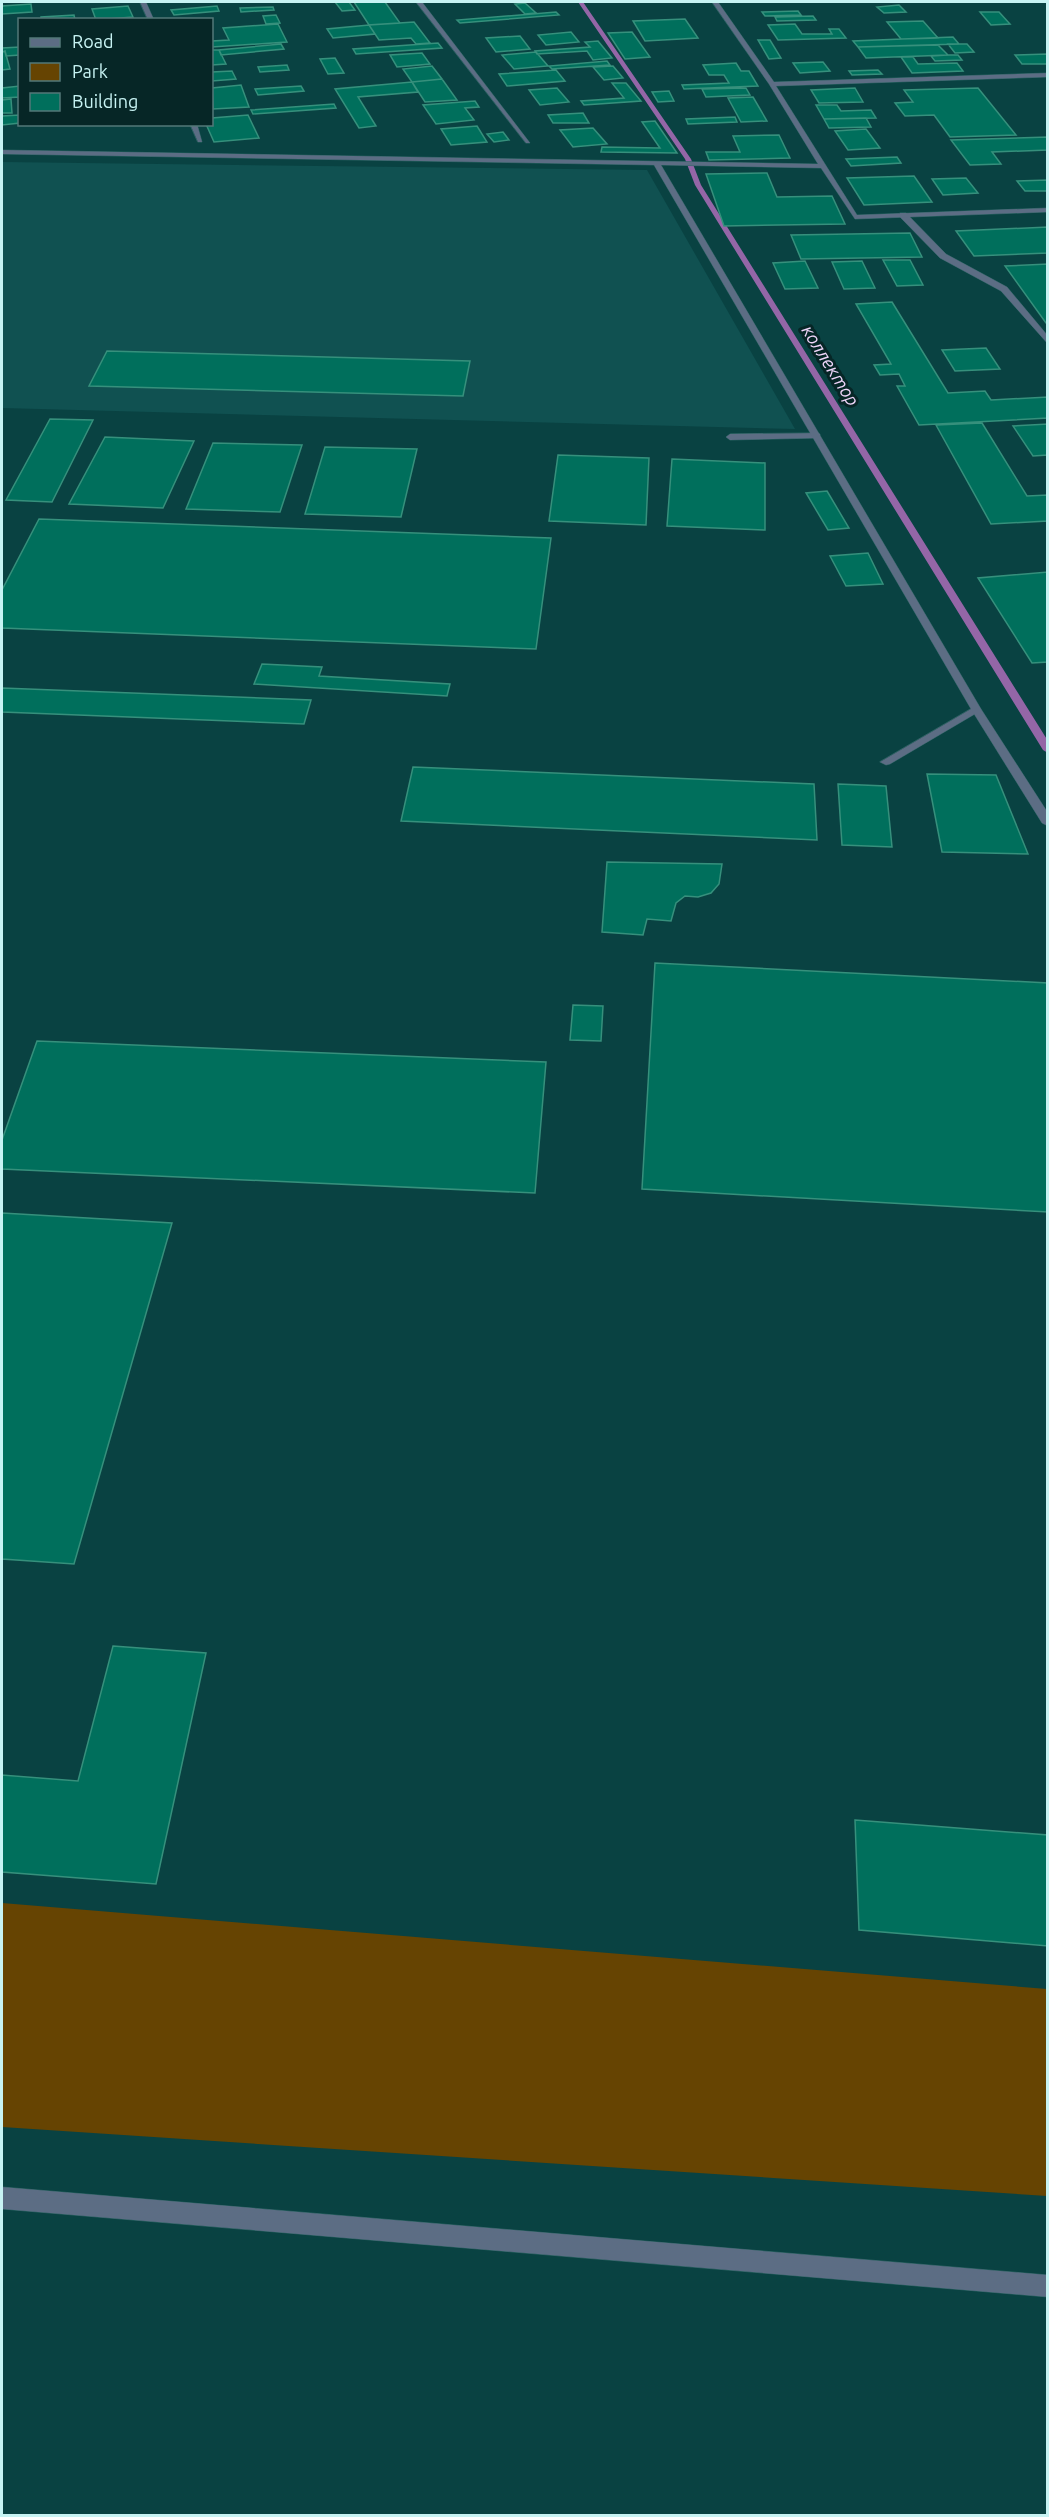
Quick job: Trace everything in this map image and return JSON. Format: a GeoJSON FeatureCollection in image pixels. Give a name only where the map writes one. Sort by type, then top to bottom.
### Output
{"type":"FeatureCollection","features":[{"type":"Feature","properties":{"kind":"street"},"geometry":{"type":"LineString","coordinates":[[143,2],[149,18]]}},
{"type":"Feature","properties":{"kind":"street"},"geometry":{"type":"LineString","coordinates":[[419,2],[528,142]]}},
{"type":"Feature","properties":{"kind":"street"},"geometry":{"type":"LineString","coordinates":[[715,2],[772,84],[855,217],[1047,210]]}},
{"type":"Feature","properties":{"kind":"street"},"geometry":{"type":"LineString","coordinates":[[772,84],[1047,75]]}},
{"type":"Feature","properties":{"kind":"street"},"geometry":{"type":"LineString","coordinates":[[194,126],[200,141]]}},
{"type":"Feature","properties":{"kind":"street"},"geometry":{"type":"LineString","coordinates":[[2,152],[693,165],[821,165]]}},
{"type":"Feature","properties":{"kind":"street"},"geometry":{"type":"LineString","coordinates":[[662,164],[976,709],[1047,823]]}},
{"type":"Feature","properties":{"kind":"street"},"geometry":{"type":"LineString","coordinates":[[903,215],[943,256],[1004,289],[1047,342]]}},
{"type":"Feature","properties":{"kind":"street"},"geometry":{"type":"LineString","coordinates":[[730,437],[817,436]]}},
{"type":"Feature","properties":{"kind":"street"},"geometry":{"type":"LineString","coordinates":[[886,762],[976,709]]}},
{"type":"Feature","properties":{"kind":"street"},"geometry":{"type":"LineString","coordinates":[[2,2198],[1047,2286]]}},
{"type":"Feature","properties":{"kind":"shaded area"},"geometry":{"type":"Polygon","coordinates":[[[2,162],[647,170],[795,429],[2,408],[2,162]]]}},
{"type":"Feature","properties":{"kind":"green space"},"geometry":{"type":"Polygon","coordinates":[[[2,1903],[1047,1989],[1047,2196],[2,2127],[2,1903]]]}},
{"type":"Feature","properties":{"kind":"building"},"geometry":{"type":"Polygon","coordinates":[[[335,2],[349,2],[355,10],[342,11],[335,2]]]}},
{"type":"Feature","properties":{"kind":"building"},"geometry":{"type":"Polygon","coordinates":[[[354,2],[385,2],[400,23],[369,25],[354,2]]]}},
{"type":"Feature","properties":{"kind":"building"},"geometry":{"type":"Polygon","coordinates":[[[525,3],[536,13],[525,14],[515,4],[525,3]]]}},
{"type":"Feature","properties":{"kind":"building"},"geometry":{"type":"Polygon","coordinates":[[[31,4],[32,12],[2,14],[2,6],[31,4]]]}},
{"type":"Feature","properties":{"kind":"building"},"geometry":{"type":"Polygon","coordinates":[[[899,5],[906,12],[884,13],[877,7],[899,5]]]}},
{"type":"Feature","properties":{"kind":"building"},"geometry":{"type":"Polygon","coordinates":[[[128,6],[133,17],[95,18],[92,9],[128,6]]]}},
{"type":"Feature","properties":{"kind":"building"},"geometry":{"type":"Polygon","coordinates":[[[217,6],[219,11],[174,15],[171,10],[217,6]]]}},
{"type":"Feature","properties":{"kind":"building"},"geometry":{"type":"Polygon","coordinates":[[[273,7],[274,10],[241,12],[240,8],[273,7]]]}},
{"type":"Feature","properties":{"kind":"building"},"geometry":{"type":"Polygon","coordinates":[[[798,11],[801,15],[765,16],[762,12],[798,11]]]}},
{"type":"Feature","properties":{"kind":"building"},"geometry":{"type":"Polygon","coordinates":[[[556,12],[559,15],[460,23],[457,20],[556,12]]]}},
{"type":"Feature","properties":{"kind":"building"},"geometry":{"type":"Polygon","coordinates":[[[980,12],[999,12],[1010,24],[991,25],[980,12]]]}},
{"type":"Feature","properties":{"kind":"building"},"geometry":{"type":"Polygon","coordinates":[[[74,15],[75,18],[41,18],[74,15]]]}},
{"type":"Feature","properties":{"kind":"building"},"geometry":{"type":"Polygon","coordinates":[[[276,15],[280,23],[266,24],[263,16],[276,15]]]}},
{"type":"Feature","properties":{"kind":"building"},"geometry":{"type":"Polygon","coordinates":[[[813,16],[816,20],[777,21],[775,17],[813,16]]]}},
{"type":"Feature","properties":{"kind":"building"},"geometry":{"type":"Polygon","coordinates":[[[685,19],[698,38],[645,41],[633,21],[685,19]]]}},
{"type":"Feature","properties":{"kind":"building"},"geometry":{"type":"Polygon","coordinates":[[[923,21],[938,38],[901,39],[887,22],[923,21]]]}},
{"type":"Feature","properties":{"kind":"building"},"geometry":{"type":"Polygon","coordinates":[[[414,22],[430,43],[416,44],[411,38],[379,40],[369,25],[414,22]]]}},
{"type":"Feature","properties":{"kind":"building"},"geometry":{"type":"Polygon","coordinates":[[[278,24],[287,42],[213,47],[213,41],[229,40],[223,28],[278,24]]]}},
{"type":"Feature","properties":{"kind":"building"},"geometry":{"type":"Polygon","coordinates":[[[795,24],[802,34],[832,34],[829,29],[839,29],[846,38],[778,40],[768,25],[795,24]]]}},
{"type":"Feature","properties":{"kind":"building"},"geometry":{"type":"Polygon","coordinates":[[[369,25],[375,34],[333,38],[327,29],[369,25]]]}},
{"type":"Feature","properties":{"kind":"building"},"geometry":{"type":"Polygon","coordinates":[[[571,32],[579,42],[546,45],[538,35],[571,32]]]}},
{"type":"Feature","properties":{"kind":"building"},"geometry":{"type":"Polygon","coordinates":[[[632,32],[650,57],[625,59],[608,33],[632,32]]]}},
{"type":"Feature","properties":{"kind":"building"},"geometry":{"type":"Polygon","coordinates":[[[520,36],[530,49],[496,52],[486,38],[520,36]]]}},
{"type":"Feature","properties":{"kind":"building"},"geometry":{"type":"Polygon","coordinates":[[[953,37],[959,44],[858,47],[853,41],[953,37]]]}},
{"type":"Feature","properties":{"kind":"building"},"geometry":{"type":"Polygon","coordinates":[[[758,40],[770,40],[781,58],[769,59],[758,40]]]}},
{"type":"Feature","properties":{"kind":"building"},"geometry":{"type":"Polygon","coordinates":[[[598,41],[612,58],[593,60],[587,51],[537,54],[535,51],[590,47],[585,42],[598,41]]]}},
{"type":"Feature","properties":{"kind":"building"},"geometry":{"type":"Polygon","coordinates":[[[438,43],[442,48],[356,54],[353,49],[438,43]]]}},
{"type":"Feature","properties":{"kind":"building"},"geometry":{"type":"Polygon","coordinates":[[[281,44],[284,49],[221,55],[219,50],[281,44]]]}},
{"type":"Feature","properties":{"kind":"building"},"geometry":{"type":"Polygon","coordinates":[[[948,44],[967,44],[974,52],[955,53],[948,44]]]}},
{"type":"Feature","properties":{"kind":"building"},"geometry":{"type":"Polygon","coordinates":[[[938,45],[948,55],[866,58],[858,47],[938,45]]]}},
{"type":"Feature","properties":{"kind":"building"},"geometry":{"type":"Polygon","coordinates":[[[18,47],[18,55],[6,56],[2,48],[18,47]]]}},
{"type":"Feature","properties":{"kind":"building"},"geometry":{"type":"Polygon","coordinates":[[[213,50],[219,50],[226,64],[213,65],[213,50]]]}},
{"type":"Feature","properties":{"kind":"building"},"geometry":{"type":"Polygon","coordinates":[[[5,51],[10,69],[2,70],[2,52],[5,51]]]}},
{"type":"Feature","properties":{"kind":"building"},"geometry":{"type":"Polygon","coordinates":[[[536,52],[548,66],[514,69],[502,55],[536,52]]]}},
{"type":"Feature","properties":{"kind":"building"},"geometry":{"type":"Polygon","coordinates":[[[422,53],[430,64],[397,67],[390,55],[422,53]]]}},
{"type":"Feature","properties":{"kind":"building"},"geometry":{"type":"Polygon","coordinates":[[[1047,54],[1048,64],[1022,64],[1015,55],[1047,54]]]}},
{"type":"Feature","properties":{"kind":"building"},"geometry":{"type":"Polygon","coordinates":[[[958,55],[962,60],[935,61],[931,56],[958,55]]]}},
{"type":"Feature","properties":{"kind":"building"},"geometry":{"type":"Polygon","coordinates":[[[901,57],[913,57],[918,64],[957,63],[963,71],[912,73],[901,57]]]}},
{"type":"Feature","properties":{"kind":"building"},"geometry":{"type":"Polygon","coordinates":[[[335,58],[344,73],[328,74],[320,59],[335,58]]]}},
{"type":"Feature","properties":{"kind":"building"},"geometry":{"type":"Polygon","coordinates":[[[607,61],[610,65],[552,69],[549,66],[607,61]]]}},
{"type":"Feature","properties":{"kind":"building"},"geometry":{"type":"Polygon","coordinates":[[[823,62],[830,71],[800,73],[793,63],[823,62]]]}},
{"type":"Feature","properties":{"kind":"building"},"geometry":{"type":"Polygon","coordinates":[[[736,63],[741,71],[749,71],[758,86],[684,89],[682,85],[729,83],[724,75],[709,75],[703,65],[736,63]]]}},
{"type":"Feature","properties":{"kind":"building"},"geometry":{"type":"Polygon","coordinates":[[[287,65],[289,70],[260,72],[258,67],[287,65]]]}},
{"type":"Feature","properties":{"kind":"building"},"geometry":{"type":"Polygon","coordinates":[[[432,66],[442,79],[412,82],[403,69],[432,66]]]}},
{"type":"Feature","properties":{"kind":"building"},"geometry":{"type":"Polygon","coordinates":[[[613,66],[623,78],[604,80],[593,67],[613,66]]]}},
{"type":"Feature","properties":{"kind":"building"},"geometry":{"type":"Polygon","coordinates":[[[556,70],[565,81],[507,86],[499,74],[556,70]]]}},
{"type":"Feature","properties":{"kind":"building"},"geometry":{"type":"Polygon","coordinates":[[[878,70],[882,74],[852,75],[849,71],[878,70]]]}},
{"type":"Feature","properties":{"kind":"building"},"geometry":{"type":"Polygon","coordinates":[[[232,71],[236,79],[213,81],[213,72],[232,71]]]}},
{"type":"Feature","properties":{"kind":"building"},"geometry":{"type":"Polygon","coordinates":[[[442,79],[457,100],[425,102],[412,82],[442,79]]]}},
{"type":"Feature","properties":{"kind":"building"},"geometry":{"type":"Polygon","coordinates":[[[412,82],[418,92],[358,97],[376,126],[359,128],[335,89],[412,82]]]}},
{"type":"Feature","properties":{"kind":"building"},"geometry":{"type":"Polygon","coordinates":[[[612,83],[626,83],[641,101],[584,105],[581,101],[624,98],[612,83]]]}},
{"type":"Feature","properties":{"kind":"building"},"geometry":{"type":"Polygon","coordinates":[[[241,85],[249,107],[213,109],[213,88],[241,85]]]}},
{"type":"Feature","properties":{"kind":"building"},"geometry":{"type":"Polygon","coordinates":[[[18,86],[18,97],[2,98],[2,88],[18,86]]]}},
{"type":"Feature","properties":{"kind":"building"},"geometry":{"type":"Polygon","coordinates":[[[301,86],[304,91],[258,95],[255,89],[301,86]]]}},
{"type":"Feature","properties":{"kind":"building"},"geometry":{"type":"Polygon","coordinates":[[[557,88],[569,102],[540,105],[529,90],[557,88]]]}},
{"type":"Feature","properties":{"kind":"building"},"geometry":{"type":"Polygon","coordinates":[[[746,88],[750,95],[706,97],[702,89],[746,88]]]}},
{"type":"Feature","properties":{"kind":"building"},"geometry":{"type":"Polygon","coordinates":[[[855,88],[863,102],[819,103],[811,90],[855,88]]]}},
{"type":"Feature","properties":{"kind":"building"},"geometry":{"type":"Polygon","coordinates":[[[978,88],[1016,135],[950,137],[934,115],[905,116],[895,103],[913,102],[904,90],[978,88]]]}},
{"type":"Feature","properties":{"kind":"building"},"geometry":{"type":"Polygon","coordinates":[[[669,91],[674,101],[658,102],[652,92],[669,91]]]}},
{"type":"Feature","properties":{"kind":"building"},"geometry":{"type":"Polygon","coordinates":[[[753,97],[767,121],[741,122],[728,98],[753,97]]]}},
{"type":"Feature","properties":{"kind":"building"},"geometry":{"type":"Polygon","coordinates":[[[11,99],[12,113],[2,113],[2,100],[11,99]]]}},
{"type":"Feature","properties":{"kind":"building"},"geometry":{"type":"Polygon","coordinates":[[[475,101],[479,107],[465,108],[474,120],[436,124],[423,105],[475,101]]]}},
{"type":"Feature","properties":{"kind":"building"},"geometry":{"type":"Polygon","coordinates":[[[334,104],[336,108],[253,114],[251,110],[334,104]]]}},
{"type":"Feature","properties":{"kind":"building"},"geometry":{"type":"Polygon","coordinates":[[[816,105],[837,105],[841,111],[871,110],[876,118],[824,119],[816,105]]]}},
{"type":"Feature","properties":{"kind":"building"},"geometry":{"type":"Polygon","coordinates":[[[583,113],[589,123],[553,123],[548,115],[583,113]]]}},
{"type":"Feature","properties":{"kind":"building"},"geometry":{"type":"Polygon","coordinates":[[[18,115],[18,123],[2,125],[2,116],[18,115]]]}},
{"type":"Feature","properties":{"kind":"building"},"geometry":{"type":"Polygon","coordinates":[[[248,115],[259,138],[214,142],[207,126],[213,126],[213,118],[248,115]]]}},
{"type":"Feature","properties":{"kind":"building"},"geometry":{"type":"Polygon","coordinates":[[[735,117],[737,122],[688,124],[686,119],[735,117]]]}},
{"type":"Feature","properties":{"kind":"building"},"geometry":{"type":"Polygon","coordinates":[[[866,118],[871,127],[829,128],[824,119],[866,118]]]}},
{"type":"Feature","properties":{"kind":"building"},"geometry":{"type":"Polygon","coordinates":[[[655,121],[677,153],[601,152],[602,147],[660,148],[642,122],[655,121]]]}},
{"type":"Feature","properties":{"kind":"building"},"geometry":{"type":"Polygon","coordinates":[[[477,126],[487,142],[451,145],[441,129],[477,126]]]}},
{"type":"Feature","properties":{"kind":"building"},"geometry":{"type":"Polygon","coordinates":[[[593,128],[607,144],[573,147],[560,130],[593,128]]]}},
{"type":"Feature","properties":{"kind":"building"},"geometry":{"type":"Polygon","coordinates":[[[866,129],[880,148],[848,150],[835,131],[866,129]]]}},
{"type":"Feature","properties":{"kind":"building"},"geometry":{"type":"Polygon","coordinates":[[[503,132],[509,140],[494,142],[487,134],[503,132]]]}},
{"type":"Feature","properties":{"kind":"building"},"geometry":{"type":"Polygon","coordinates":[[[779,135],[790,158],[709,160],[706,152],[740,152],[733,136],[779,135]]]}},
{"type":"Feature","properties":{"kind":"building"},"geometry":{"type":"Polygon","coordinates":[[[1048,137],[1048,150],[992,152],[1001,164],[970,165],[951,140],[1048,137]]]}},
{"type":"Feature","properties":{"kind":"building"},"geometry":{"type":"Polygon","coordinates":[[[897,157],[901,163],[851,166],[846,159],[897,157]]]}},
{"type":"Feature","properties":{"kind":"building"},"geometry":{"type":"Polygon","coordinates":[[[767,173],[777,197],[832,196],[845,224],[724,226],[706,174],[767,173]]]}},
{"type":"Feature","properties":{"kind":"building"},"geometry":{"type":"Polygon","coordinates":[[[914,176],[932,202],[864,205],[847,178],[914,176]]]}},
{"type":"Feature","properties":{"kind":"building"},"geometry":{"type":"Polygon","coordinates":[[[966,178],[978,193],[943,195],[932,179],[966,178]]]}},
{"type":"Feature","properties":{"kind":"building"},"geometry":{"type":"Polygon","coordinates":[[[1048,180],[1048,191],[1025,191],[1017,181],[1048,180]]]}},
{"type":"Feature","properties":{"kind":"building"},"geometry":{"type":"Polygon","coordinates":[[[1048,227],[1048,253],[974,256],[956,231],[1048,227]]]}},
{"type":"Feature","properties":{"kind":"building"},"geometry":{"type":"Polygon","coordinates":[[[910,233],[922,257],[801,259],[791,235],[910,233]]]}},
{"type":"Feature","properties":{"kind":"building"},"geometry":{"type":"Polygon","coordinates":[[[883,260],[910,260],[923,285],[897,286],[883,260]]]}},
{"type":"Feature","properties":{"kind":"building"},"geometry":{"type":"Polygon","coordinates":[[[805,261],[818,288],[785,289],[773,263],[805,261]]]}},
{"type":"Feature","properties":{"kind":"building"},"geometry":{"type":"Polygon","coordinates":[[[862,261],[875,288],[844,289],[832,262],[862,261]]]}},
{"type":"Feature","properties":{"kind":"building"},"geometry":{"type":"Polygon","coordinates":[[[1048,264],[1048,323],[1046,323],[1005,266],[1048,264]]]}},
{"type":"Feature","properties":{"kind":"building"},"geometry":{"type":"Polygon","coordinates":[[[892,302],[948,393],[985,391],[991,400],[1048,397],[1048,418],[919,425],[897,386],[905,386],[899,374],[880,375],[874,365],[891,364],[856,304],[892,302]]]}},
{"type":"Feature","properties":{"kind":"building"},"geometry":{"type":"Polygon","coordinates":[[[986,348],[1000,369],[955,371],[942,350],[986,348]]]}},
{"type":"Feature","properties":{"kind":"building"},"geometry":{"type":"Polygon","coordinates":[[[107,351],[470,361],[463,396],[89,386],[107,351]]]}},
{"type":"Feature","properties":{"kind":"building"},"geometry":{"type":"Polygon","coordinates":[[[50,419],[93,420],[52,502],[6,500],[50,419]]]}},
{"type":"Feature","properties":{"kind":"building"},"geometry":{"type":"Polygon","coordinates":[[[982,423],[1027,496],[1048,495],[1048,521],[991,524],[936,425],[982,423]]]}},
{"type":"Feature","properties":{"kind":"building"},"geometry":{"type":"Polygon","coordinates":[[[1048,424],[1048,455],[1033,456],[1013,426],[1048,424]]]}},
{"type":"Feature","properties":{"kind":"building"},"geometry":{"type":"Polygon","coordinates":[[[105,437],[194,441],[163,508],[69,504],[105,437]]]}},
{"type":"Feature","properties":{"kind":"building"},"geometry":{"type":"Polygon","coordinates":[[[213,443],[302,445],[280,512],[186,509],[213,443]]]}},
{"type":"Feature","properties":{"kind":"building"},"geometry":{"type":"Polygon","coordinates":[[[325,447],[417,449],[401,517],[305,514],[325,447]]]}},
{"type":"Feature","properties":{"kind":"building"},"geometry":{"type":"Polygon","coordinates":[[[558,455],[649,458],[646,525],[549,521],[558,455]]]}},
{"type":"Feature","properties":{"kind":"building"},"geometry":{"type":"Polygon","coordinates":[[[672,459],[765,463],[765,530],[667,526],[672,459]]]}},
{"type":"Feature","properties":{"kind":"building"},"geometry":{"type":"Polygon","coordinates":[[[827,491],[849,528],[828,530],[806,493],[827,491]]]}},
{"type":"Feature","properties":{"kind":"building"},"geometry":{"type":"Polygon","coordinates":[[[39,519],[551,538],[536,649],[2,628],[2,590],[39,519]]]}},
{"type":"Feature","properties":{"kind":"building"},"geometry":{"type":"Polygon","coordinates":[[[868,553],[883,584],[846,586],[830,556],[868,553]]]}},
{"type":"Feature","properties":{"kind":"building"},"geometry":{"type":"Polygon","coordinates":[[[1048,572],[1048,662],[1032,663],[978,578],[1048,572]]]}},
{"type":"Feature","properties":{"kind":"building"},"geometry":{"type":"Polygon","coordinates":[[[262,664],[322,667],[319,676],[450,684],[447,696],[254,684],[262,664]]]}},
{"type":"Feature","properties":{"kind":"building"},"geometry":{"type":"Polygon","coordinates":[[[2,688],[311,700],[304,724],[2,712],[2,688]]]}},
{"type":"Feature","properties":{"kind":"building"},"geometry":{"type":"Polygon","coordinates":[[[413,767],[814,784],[817,840],[401,821],[413,767]]]}},
{"type":"Feature","properties":{"kind":"building"},"geometry":{"type":"Polygon","coordinates":[[[927,774],[996,775],[1028,854],[942,852],[927,774]]]}},
{"type":"Feature","properties":{"kind":"building"},"geometry":{"type":"Polygon","coordinates":[[[838,784],[886,786],[892,847],[842,845],[838,784]]]}},
{"type":"Feature","properties":{"kind":"building"},"geometry":{"type":"Polygon","coordinates":[[[607,862],[722,864],[719,884],[711,893],[698,897],[685,896],[676,903],[671,921],[647,919],[643,935],[602,932],[607,862]]]}},
{"type":"Feature","properties":{"kind":"building"},"geometry":{"type":"Polygon","coordinates":[[[655,963],[1048,983],[1048,1212],[642,1189],[655,963]]]}},
{"type":"Feature","properties":{"kind":"building"},"geometry":{"type":"Polygon","coordinates":[[[573,1005],[603,1006],[601,1041],[570,1040],[573,1005]]]}},
{"type":"Feature","properties":{"kind":"building"},"geometry":{"type":"Polygon","coordinates":[[[37,1041],[546,1062],[535,1193],[2,1169],[2,1140],[37,1041]]]}},
{"type":"Feature","properties":{"kind":"building"},"geometry":{"type":"Polygon","coordinates":[[[2,1213],[172,1223],[74,1564],[2,1559],[2,1213]]]}},
{"type":"Feature","properties":{"kind":"building"},"geometry":{"type":"Polygon","coordinates":[[[113,1646],[206,1653],[156,1884],[2,1872],[2,1775],[78,1781],[113,1646]]]}},
{"type":"Feature","properties":{"kind":"building"},"geometry":{"type":"Polygon","coordinates":[[[855,1820],[1048,1835],[1048,1946],[859,1930],[855,1820]]]}},
{"type":"Feature","properties":{"kind":"waterway","name":"коллектор"},"geometry":{"type":"LineString","coordinates":[[581,2],[688,159],[698,185],[1048,750]]}}]}
